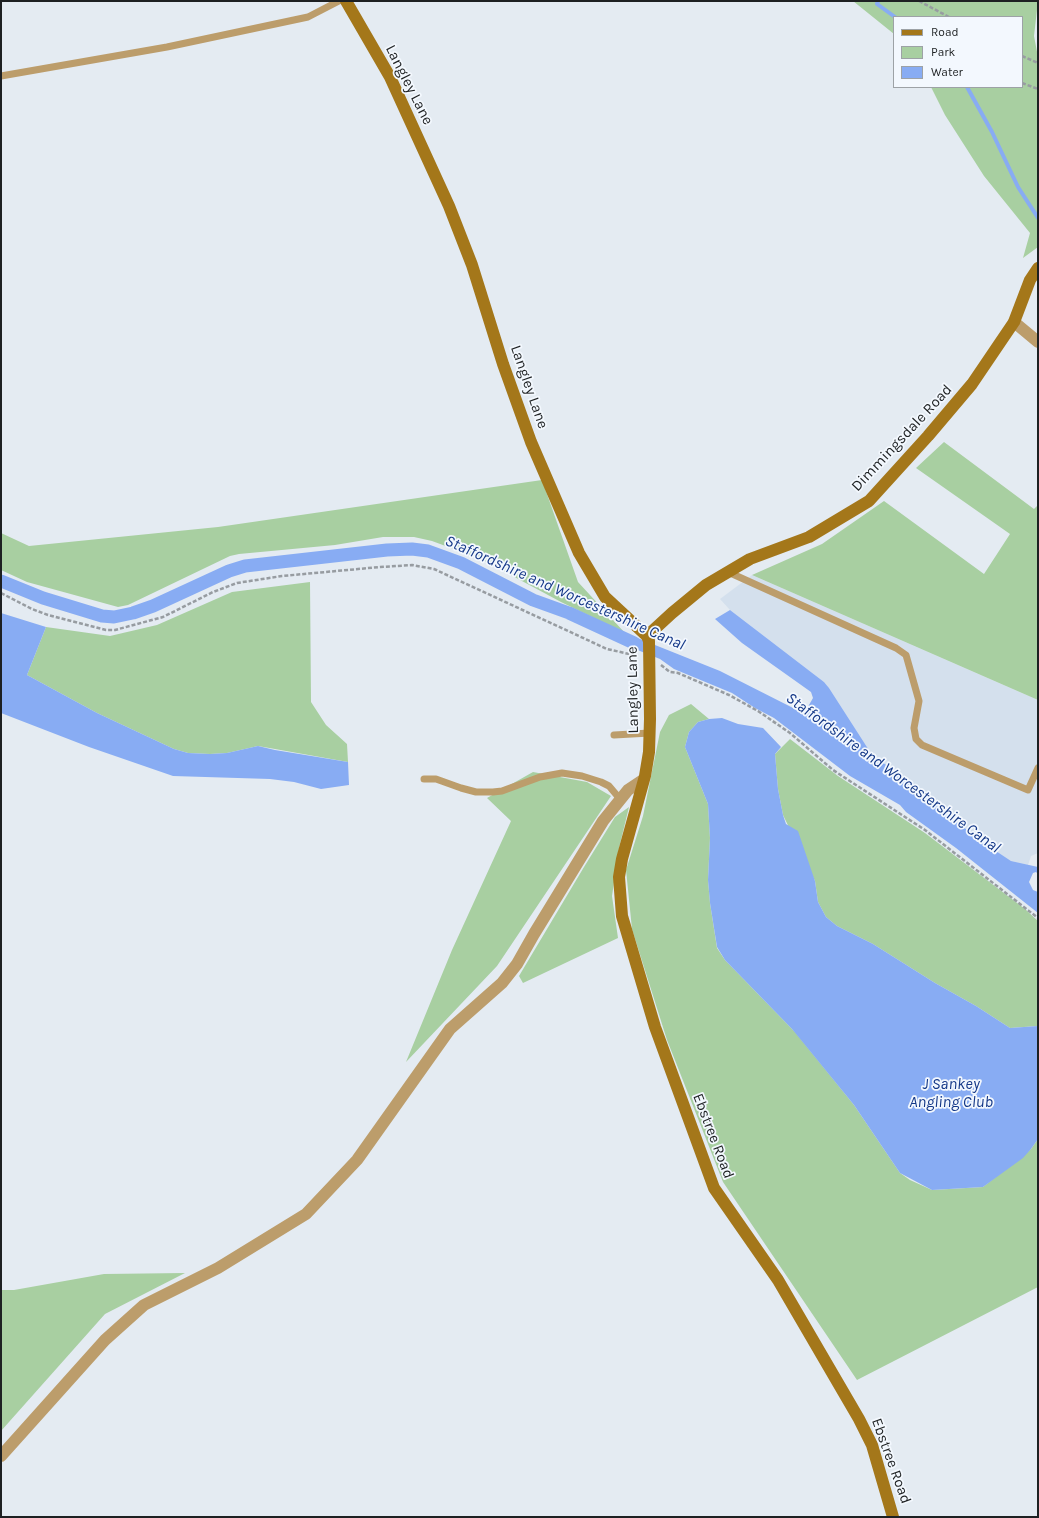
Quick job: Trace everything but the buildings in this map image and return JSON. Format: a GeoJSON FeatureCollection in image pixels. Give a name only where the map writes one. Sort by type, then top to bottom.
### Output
{"type":"FeatureCollection","features":[{"type":"Feature","properties":{"kind":"street","name":"Langley Lane"},"geometry":{"type":"LineString","coordinates":[[346,1],[390,77],[449,206],[472,265],[531,442],[579,553],[605,597],[648,638],[650,662],[650,733],[649,752],[643,780]]}},
{"type":"Feature","properties":{"kind":"street","name":"Dimmingsdale Road"},"geometry":{"type":"LineString","coordinates":[[648,638],[672,613],[706,585],[750,559],[809,537],[869,501],[928,436],[972,384],[1014,322],[1030,280],[1038,268]]}},
{"type":"Feature","properties":{"kind":"street"},"geometry":{"type":"LineString","coordinates":[[1014,322],[1038,342]]}},
{"type":"Feature","properties":{"kind":"street"},"geometry":{"type":"LineString","coordinates":[[1,1456],[105,1340],[144,1305],[218,1268],[306,1214],[357,1160],[450,1029],[502,983],[517,964],[603,821],[628,790],[643,780]]}},
{"type":"Feature","properties":{"kind":"street","name":"Ebstree Road"},"geometry":{"type":"LineString","coordinates":[[643,780],[622,859],[619,877],[622,916],[655,1027],[714,1188],[778,1280],[859,1419],[872,1445],[894,1517]]}},
{"type":"Feature","properties":{"kind":"lane"},"geometry":{"type":"LineString","coordinates":[[1,76],[167,47],[308,17],[339,1]]}},
{"type":"Feature","properties":{"kind":"lane"},"geometry":{"type":"LineString","coordinates":[[728,572],[896,648],[906,655],[919,701],[914,728],[916,739],[922,745],[1028,790],[1038,768]]}},
{"type":"Feature","properties":{"kind":"lane"},"geometry":{"type":"LineString","coordinates":[[614,735],[650,733]]}},
{"type":"Feature","properties":{"kind":"lane"},"geometry":{"type":"LineString","coordinates":[[424,779],[436,779],[476,792],[494,792],[502,791],[540,777],[562,773],[582,776],[601,782],[609,786],[620,799]]}},
{"type":"Feature","properties":{"kind":"path"},"geometry":{"type":"LineString","coordinates":[[919,1],[947,16]]}},
{"type":"Feature","properties":{"kind":"path"},"geometry":{"type":"LineString","coordinates":[[1023,56],[1038,63]]}},
{"type":"Feature","properties":{"kind":"path"},"geometry":{"type":"LineString","coordinates":[[1023,83],[1038,89]]}},
{"type":"Feature","properties":{"kind":"path"},"geometry":{"type":"LineString","coordinates":[[1,593],[32,609],[48,615],[106,630],[115,630],[163,617],[213,592],[237,583],[282,576],[386,566],[417,566],[434,569],[608,649],[628,653],[670,672],[678,673],[729,695],[758,711],[790,733],[833,770],[926,830],[1038,918]]}},
{"type":"Feature","properties":{"kind":"shaded area"},"geometry":{"type":"Polygon","coordinates":[[[752,575],[1038,700],[1038,853],[1031,856],[1028,865],[1011,861],[984,843],[940,809],[915,785],[892,768],[874,758],[824,682],[730,610],[720,599],[752,575]]]}},
{"type":"Feature","properties":{"kind":"green space"},"geometry":{"type":"Polygon","coordinates":[[[853,1],[1038,1],[1034,36],[1038,57],[1038,247],[1023,258],[1030,233],[984,176],[945,115],[932,88],[1023,88],[1023,16],[893,16],[893,33],[853,1]]]}},
{"type":"Feature","properties":{"kind":"green space"},"geometry":{"type":"Polygon","coordinates":[[[944,442],[1034,509],[1038,505],[1038,700],[752,575],[822,544],[884,501],[984,574],[1010,534],[916,468],[944,442]]]}},
{"type":"Feature","properties":{"kind":"green space"},"geometry":{"type":"Polygon","coordinates":[[[542,480],[578,582],[625,633],[561,602],[481,559],[432,541],[414,537],[383,537],[335,545],[230,556],[128,605],[118,607],[27,582],[1,570],[1,533],[29,546],[218,527],[542,480]]]}},
{"type":"Feature","properties":{"kind":"green space"},"geometry":{"type":"Polygon","coordinates":[[[310,582],[311,702],[326,725],[347,744],[348,762],[258,746],[227,753],[188,753],[174,749],[97,713],[27,675],[46,627],[110,636],[157,625],[232,592],[310,582]]]}},
{"type":"Feature","properties":{"kind":"green space"},"geometry":{"type":"Polygon","coordinates":[[[691,704],[709,719],[698,722],[689,732],[685,747],[708,804],[710,838],[708,880],[710,903],[717,948],[725,960],[795,1032],[854,1105],[900,1173],[910,1180],[932,1190],[983,1187],[1031,1149],[1038,1139],[1038,1287],[857,1380],[723,1182],[667,1040],[632,929],[626,870],[643,816],[660,732],[669,715],[691,704]]]}},
{"type":"Feature","properties":{"kind":"green space"},"geometry":{"type":"Polygon","coordinates":[[[790,739],[838,776],[925,833],[1025,909],[1038,921],[1038,1026],[1010,1028],[873,944],[837,926],[826,917],[818,902],[815,881],[783,815],[778,789],[775,754],[790,739]]]}},
{"type":"Feature","properties":{"kind":"green space"},"geometry":{"type":"Polygon","coordinates":[[[533,772],[587,782],[611,796],[497,966],[406,1062],[452,950],[511,821],[487,798],[533,772]]]}},
{"type":"Feature","properties":{"kind":"green space"},"geometry":{"type":"Polygon","coordinates":[[[629,807],[619,848],[612,896],[618,938],[523,983],[519,976],[584,867],[615,817],[629,807]]]}},
{"type":"Feature","properties":{"kind":"green space"},"geometry":{"type":"Polygon","coordinates":[[[185,1273],[105,1314],[1,1431],[1,1290],[14,1290],[104,1274],[185,1273]]]}},
{"type":"Feature","properties":{"kind":"water"},"geometry":{"type":"Polygon","coordinates":[[[730,610],[824,682],[874,758],[892,768],[915,785],[940,809],[984,843],[1011,861],[1038,867],[1038,874],[1036,872],[1033,873],[1029,882],[1033,890],[1038,892],[1038,913],[956,848],[906,812],[900,805],[850,776],[774,718],[732,693],[674,669],[660,659],[630,647],[608,625],[720,671],[799,711],[805,712],[813,698],[811,692],[742,643],[715,619],[730,610]]]}},
{"type":"Feature","properties":{"kind":"water"},"geometry":{"type":"Polygon","coordinates":[[[1,613],[46,627],[27,675],[97,713],[174,749],[188,753],[227,753],[258,746],[348,762],[349,785],[321,789],[294,782],[270,779],[173,776],[89,747],[1,713],[1,613]]]}},
{"type":"Feature","properties":{"kind":"water","name":"J Sankey Angling Club"},"geometry":{"type":"Polygon","coordinates":[[[722,718],[738,724],[763,728],[781,747],[775,754],[778,789],[783,815],[786,824],[798,831],[815,881],[818,902],[826,917],[837,926],[873,944],[1010,1028],[1038,1026],[1038,1139],[1023,1158],[983,1187],[932,1190],[900,1173],[854,1105],[792,1029],[725,960],[717,947],[708,880],[710,838],[708,804],[685,747],[689,732],[698,722],[722,718]]]}},
{"type":"Feature","properties":{"kind":"waterway"},"geometry":{"type":"LineString","coordinates":[[878,1],[877,4],[894,16]]}},
{"type":"Feature","properties":{"kind":"waterway"},"geometry":{"type":"LineString","coordinates":[[968,88],[992,132],[1018,187],[1038,218]]}},
{"type":"Feature","properties":{"kind":"waterway","name":"Staffordshire and Worcestershire Canal"},"geometry":{"type":"LineString","coordinates":[[1,581],[43,598],[102,616],[114,617],[133,613],[153,606],[229,571],[245,566],[387,550],[412,549],[428,551],[461,563],[533,600],[569,613],[634,643]]}}]}
